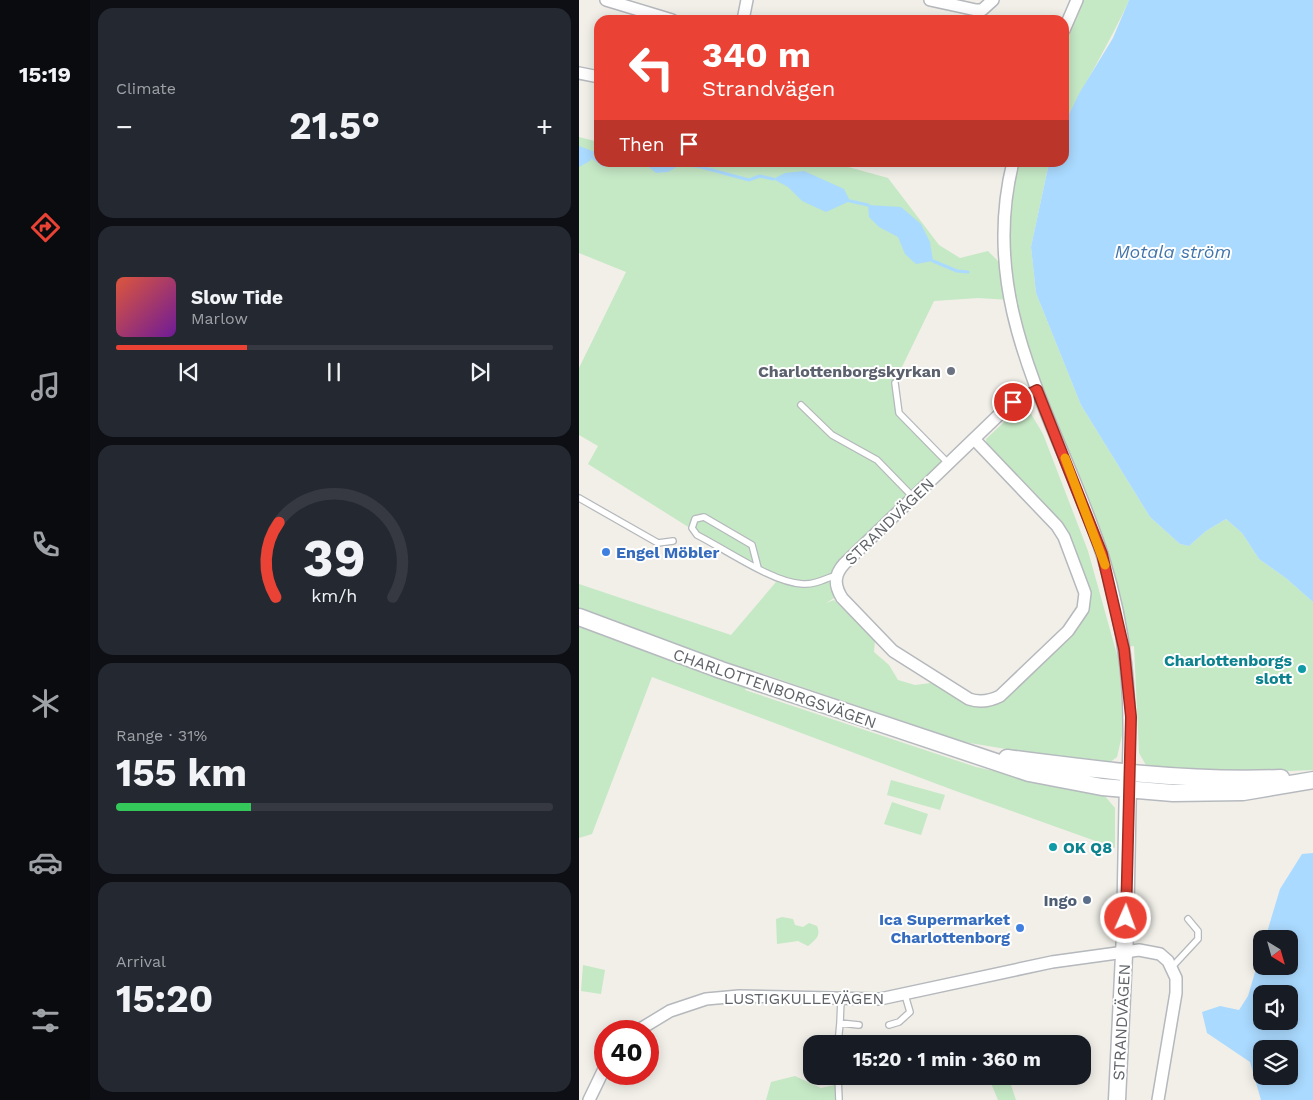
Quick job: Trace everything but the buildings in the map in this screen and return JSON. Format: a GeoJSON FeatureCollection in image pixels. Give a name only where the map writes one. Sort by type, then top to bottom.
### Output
{"type":"FeatureCollection","features":[{"type":"Feature","properties":{"kind":"main road","name":"CHARLOTTENBORGSVÄGEN"},"geometry":{"type":"LineString","coordinates":[[579,617],[738,676],[1029,773],[1102,787],[1173,793],[1227,793],[1269,789],[1313,779]]}},
{"type":"Feature","properties":{"kind":"main road","name":"CHARLOTTENBORGSVÄGEN"},"geometry":{"type":"LineString","coordinates":[[972,753],[1128,773],[1231,779],[1313,779]]}},
{"type":"Feature","properties":{"kind":"main road","name":"STRANDVÄGEN"},"geometry":{"type":"LineString","coordinates":[[1117,1100],[1125,952],[1128,773]]}},
{"type":"Feature","properties":{"kind":"street"},"geometry":{"type":"LineString","coordinates":[[606,0],[656,15]]}},
{"type":"Feature","properties":{"kind":"street"},"geometry":{"type":"LineString","coordinates":[[744,15],[747,0]]}},
{"type":"Feature","properties":{"kind":"street"},"geometry":{"type":"LineString","coordinates":[[930,0],[982,10],[993,0]]}},
{"type":"Feature","properties":{"kind":"street"},"geometry":{"type":"LineString","coordinates":[[1069,18],[1077,0]]}},
{"type":"Feature","properties":{"kind":"street"},"geometry":{"type":"LineString","coordinates":[[579,73],[594,76]]}},
{"type":"Feature","properties":{"kind":"street","name":"STRANDVÄGEN"},"geometry":{"type":"LineString","coordinates":[[1012,167],[1005,215],[1004,269],[1016,334],[1097,540],[1115,605],[1129,687],[1131,723],[1128,773]]}},
{"type":"Feature","properties":{"kind":"street","name":"STRANDVÄGEN"},"geometry":{"type":"LineString","coordinates":[[973,439],[1057,526],[1064,537],[1085,593],[1081,616],[1068,631],[1000,696],[993,700],[974,701],[893,651],[842,598],[837,588],[836,575],[844,564],[973,439],[1006,408],[1037,390]]}},
{"type":"Feature","properties":{"kind":"street","name":"LUSTIGKULLEVÄGEN"},"geometry":{"type":"LineString","coordinates":[[655,1020],[670,1011],[706,999],[746,996],[880,1000],[1047,963],[1125,952],[1149,951],[1164,957],[1172,966]]}},
{"type":"Feature","properties":{"kind":"street"},"geometry":{"type":"LineString","coordinates":[[1158,1100],[1175,993],[1176,978],[1172,966]]}},
{"type":"Feature","properties":{"kind":"street"},"geometry":{"type":"LineString","coordinates":[[589,1100],[596,1085]]}},
{"type":"Feature","properties":{"kind":"lane"},"geometry":{"type":"LineString","coordinates":[[895,383],[899,413],[948,464]]}},
{"type":"Feature","properties":{"kind":"lane"},"geometry":{"type":"LineString","coordinates":[[801,404],[832,435],[877,460],[913,497]]}},
{"type":"Feature","properties":{"kind":"lane"},"geometry":{"type":"LineString","coordinates":[[579,498],[658,543],[673,541]]}},
{"type":"Feature","properties":{"kind":"lane"},"geometry":{"type":"LineString","coordinates":[[759,568],[752,545],[704,517],[695,519],[692,528],[697,535],[759,568],[787,582],[814,583],[836,575]]}},
{"type":"Feature","properties":{"kind":"lane"},"geometry":{"type":"LineString","coordinates":[[1172,966],[1198,939],[1198,931],[1188,919]]}},
{"type":"Feature","properties":{"kind":"lane"},"geometry":{"type":"LineString","coordinates":[[889,1024],[899,1022],[910,1012],[905,995]]}},
{"type":"Feature","properties":{"kind":"lane"},"geometry":{"type":"LineString","coordinates":[[839,1035],[841,999]]}},
{"type":"Feature","properties":{"kind":"lane"},"geometry":{"type":"LineString","coordinates":[[840,1023],[859,1025]]}},
{"type":"Feature","properties":{"kind":"lane"},"geometry":{"type":"LineString","coordinates":[[838,1085],[839,1100]]}},
{"type":"Feature","properties":{"kind":"green space"},"geometry":{"type":"Polygon","coordinates":[[[1080,0],[1129,0],[1114,32],[1069,115],[1069,26],[1080,0]]]}},
{"type":"Feature","properties":{"kind":"green space"},"geometry":{"type":"Polygon","coordinates":[[[579,137],[594,141],[594,167],[848,167],[888,178],[939,245],[960,258],[988,251],[1006,269],[1014,167],[1048,167],[1031,247],[1036,293],[1081,405],[1150,517],[1180,544],[1189,546],[1206,531],[1226,519],[1242,533],[1259,559],[1287,579],[1313,602],[1313,770],[1238,773],[1162,772],[1146,765],[1139,753],[1134,646],[1125,647],[1076,487],[1010,300],[978,298],[934,301],[901,369],[893,378],[903,420],[948,468],[836,575],[839,595],[826,603],[834,600],[875,640],[874,652],[889,665],[898,680],[915,685],[931,683],[951,692],[1002,699],[1037,670],[1076,629],[1088,609],[1081,568],[1074,547],[1063,528],[1035,493],[987,447],[986,439],[1017,410],[1030,412],[1043,434],[1088,551],[1119,662],[1123,731],[1117,757],[1109,763],[1079,761],[964,742],[755,671],[745,690],[976,767],[1104,795],[1115,808],[1115,848],[953,790],[652,677],[592,834],[579,838],[579,584],[731,635],[776,582],[588,464],[598,446],[579,435],[579,368],[626,272],[579,253],[579,137]]]}},
{"type":"Feature","properties":{"kind":"green space"},"geometry":{"type":"Polygon","coordinates":[[[891,780],[945,795],[940,810],[887,795],[891,780]]]}},
{"type":"Feature","properties":{"kind":"green space"},"geometry":{"type":"Polygon","coordinates":[[[892,802],[928,814],[921,835],[884,824],[892,802]]]}},
{"type":"Feature","properties":{"kind":"green space"},"geometry":{"type":"Polygon","coordinates":[[[782,917],[793,919],[795,925],[803,927],[809,923],[817,926],[817,937],[808,946],[798,941],[777,944],[776,919],[782,917]]]}},
{"type":"Feature","properties":{"kind":"green space"},"geometry":{"type":"Polygon","coordinates":[[[583,965],[605,970],[601,994],[581,991],[583,965]]]}},
{"type":"Feature","properties":{"kind":"green space"},"geometry":{"type":"Polygon","coordinates":[[[795,1076],[803,1080],[803,1085],[814,1085],[821,1088],[835,1085],[840,1100],[766,1100],[771,1082],[795,1076]]]}},
{"type":"Feature","properties":{"kind":"green space"},"geometry":{"type":"Polygon","coordinates":[[[992,1085],[1011,1085],[1016,1100],[998,1100],[992,1085]]]}},
{"type":"Feature","properties":{"kind":"water","name":"Motala ström"},"geometry":{"type":"Polygon","coordinates":[[[1129,0],[1313,0],[1313,602],[1287,579],[1259,559],[1242,533],[1226,519],[1206,531],[1189,546],[1180,544],[1150,517],[1081,405],[1036,293],[1031,247],[1048,167],[1069,167],[1069,114],[1080,92],[1113,38],[1129,0]]]}},
{"type":"Feature","properties":{"kind":"water"},"geometry":{"type":"Polygon","coordinates":[[[579,146],[594,152],[590,161],[579,167],[579,146]]]}},
{"type":"Feature","properties":{"kind":"water"},"geometry":{"type":"Polygon","coordinates":[[[649,167],[677,167],[668,172],[656,173],[649,167]]]}},
{"type":"Feature","properties":{"kind":"water"},"geometry":{"type":"Polygon","coordinates":[[[804,171],[844,189],[850,201],[826,212],[802,201],[788,187],[773,179],[785,173],[804,171]]]}},
{"type":"Feature","properties":{"kind":"water"},"geometry":{"type":"Polygon","coordinates":[[[868,205],[901,207],[921,224],[930,242],[933,261],[916,264],[905,254],[898,237],[879,227],[869,217],[868,205]]]}},
{"type":"Feature","properties":{"kind":"water"},"geometry":{"type":"Polygon","coordinates":[[[1313,853],[1313,1100],[1261,1100],[1257,1085],[1298,1085],[1298,1040],[1253,1040],[1253,1072],[1250,1062],[1207,1033],[1202,1012],[1220,1006],[1239,1010],[1248,996],[1254,975],[1298,975],[1298,930],[1268,930],[1280,889],[1302,854],[1313,853]]]}},
{"type":"Feature","properties":{"kind":"waterway"},"geometry":{"type":"LineString","coordinates":[[701,167],[749,180],[760,176],[773,179]]}},
{"type":"Feature","properties":{"kind":"waterway"},"geometry":{"type":"LineString","coordinates":[[850,201],[868,205]]}},
{"type":"Feature","properties":{"kind":"waterway"},"geometry":{"type":"LineString","coordinates":[[933,261],[957,271],[968,272]]}},
{"type":"Feature","properties":{"kind":"slow traffic"},"geometry":{"type":"LineString","coordinates":[[1065,458],[1105,565]]}},
{"type":"Feature","properties":{"kind":"place","name":"Charlottenborgskyrkan"},"geometry":{"type":"Point","coordinates":[951,371]}},
{"type":"Feature","properties":{"kind":"place","name":"Engel Möbler"},"geometry":{"type":"Point","coordinates":[606,552]}},
{"type":"Feature","properties":{"kind":"place","name":"Charlottenborgs slott"},"geometry":{"type":"Point","coordinates":[1302,669]}},
{"type":"Feature","properties":{"kind":"place","name":"OK Q8"},"geometry":{"type":"Point","coordinates":[1053,847]}},
{"type":"Feature","properties":{"kind":"place","name":"Ingo"},"geometry":{"type":"Point","coordinates":[1087,900]}},
{"type":"Feature","properties":{"kind":"place","name":"Ica Supermarket Charlottenborg"},"geometry":{"type":"Point","coordinates":[1020,928]}},
{"type":"Feature","properties":{"kind":"route"},"geometry":{"type":"LineString","coordinates":[[1013,402],[1037,390],[1095,534],[1105,563],[1115,605],[1127,668],[1131,729],[1126,918]]}}]}
